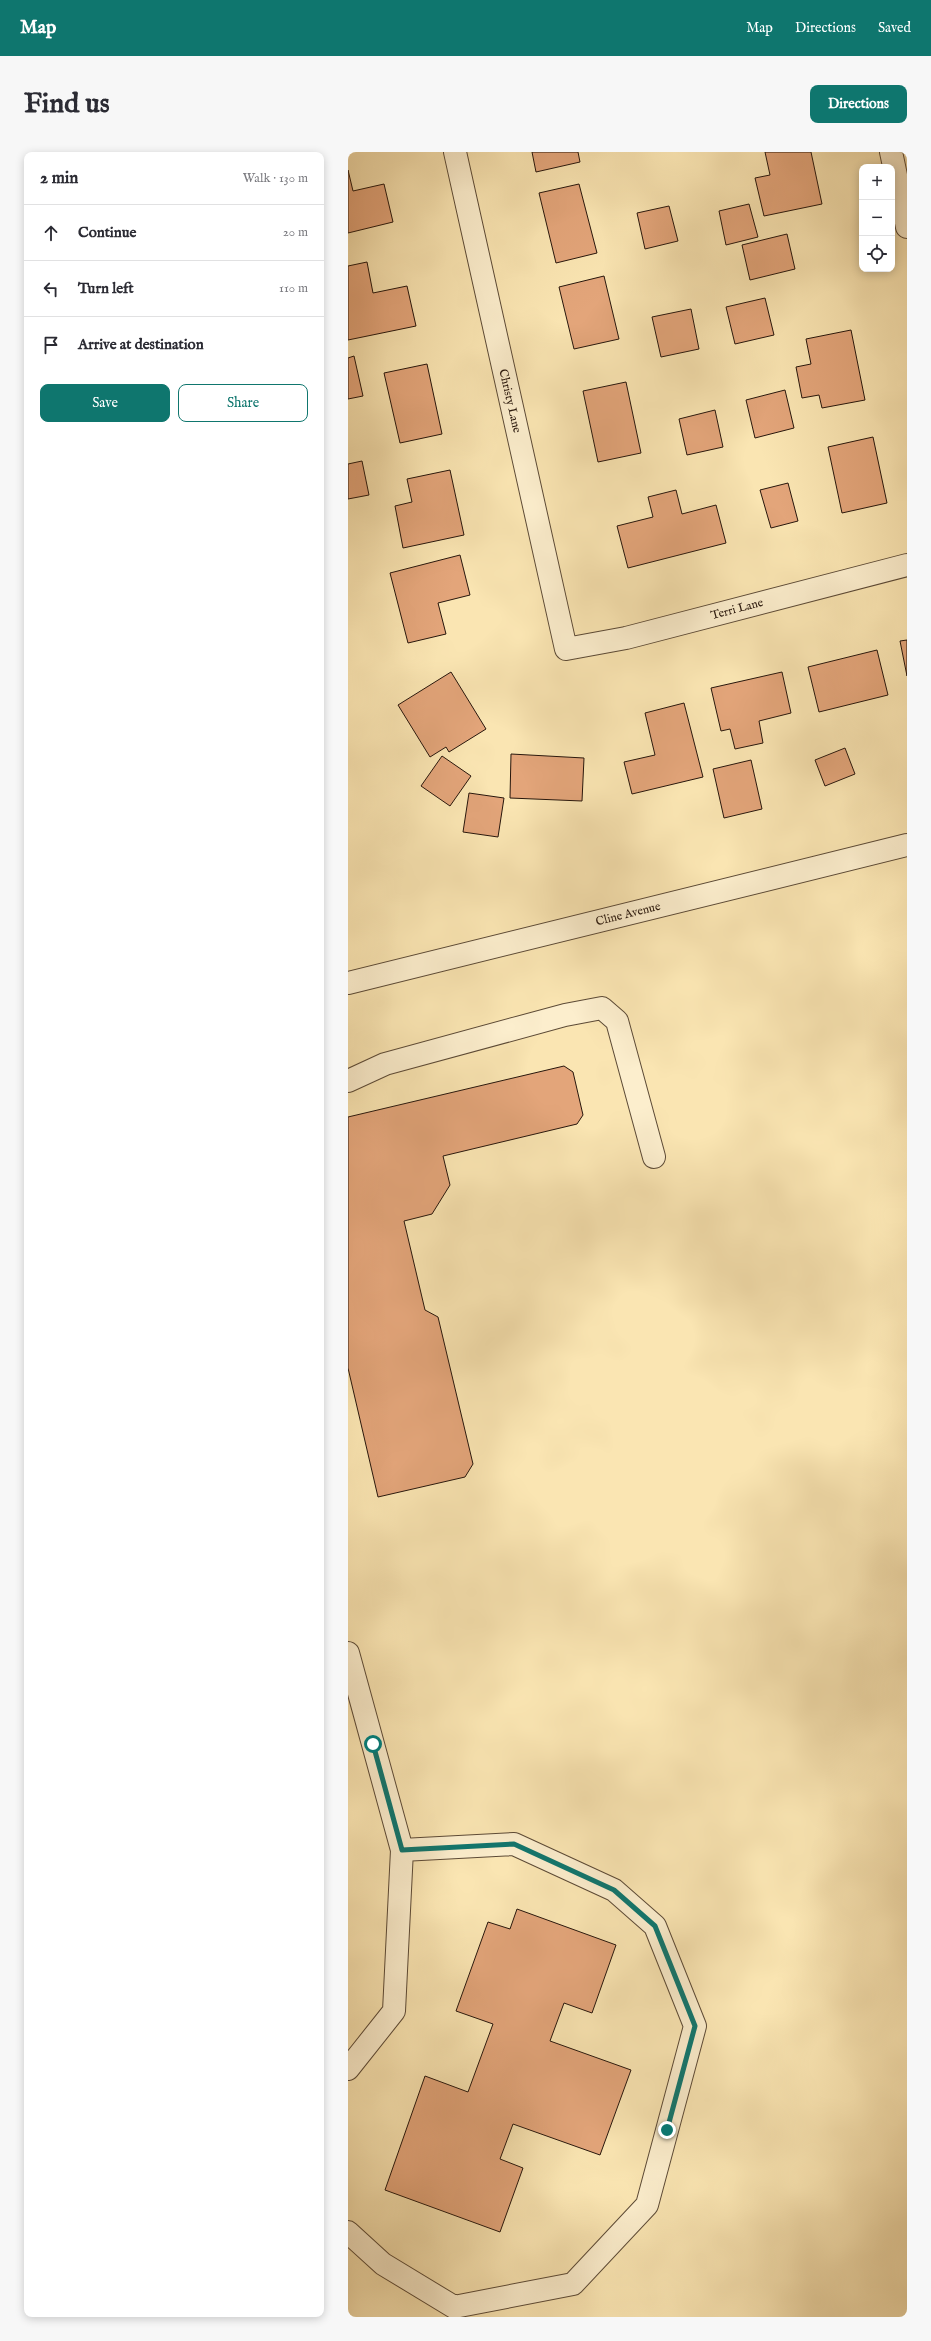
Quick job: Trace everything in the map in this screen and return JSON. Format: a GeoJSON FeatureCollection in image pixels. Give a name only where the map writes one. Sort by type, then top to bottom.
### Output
{"type":"FeatureCollection","features":[{"type":"Feature","properties":{"kind":"street","name":"Christy Lane"},"geometry":{"type":"LineString","coordinates":[[455,152],[566,649]]}},
{"type":"Feature","properties":{"kind":"street"},"geometry":{"type":"LineString","coordinates":[[891,152],[907,227]]}},
{"type":"Feature","properties":{"kind":"street","name":"Terri Lane"},"geometry":{"type":"LineString","coordinates":[[566,649],[626,638],[907,565]]}},
{"type":"Feature","properties":{"kind":"street","name":"Cline Avenue"},"geometry":{"type":"LineString","coordinates":[[348,983],[907,845]]}},
{"type":"Feature","properties":{"kind":"street"},"geometry":{"type":"LineString","coordinates":[[348,1080],[392,1062],[565,1014],[602,1008],[617,1021],[654,1157]]}},
{"type":"Feature","properties":{"kind":"street"},"geometry":{"type":"LineString","coordinates":[[348,1653],[402,1850],[394,2011],[348,2069]]}},
{"type":"Feature","properties":{"kind":"street"},"geometry":{"type":"LineString","coordinates":[[348,2232],[383,2264],[454,2307],[573,2284],[647,2205],[695,2026],[655,1926],[614,1890],[514,1844],[402,1850]]}},
{"type":"Feature","properties":{"kind":"building"},"geometry":{"type":"Polygon","coordinates":[[[532,152],[578,152],[580,162],[536,172],[532,152]]]}},
{"type":"Feature","properties":{"kind":"building"},"geometry":{"type":"Polygon","coordinates":[[[765,152],[811,152],[822,204],[764,216],[755,178],[770,175],[765,152]]]}},
{"type":"Feature","properties":{"kind":"building"},"geometry":{"type":"Polygon","coordinates":[[[348,170],[353,191],[384,184],[393,222],[348,233],[348,170]]]}},
{"type":"Feature","properties":{"kind":"building"},"geometry":{"type":"Polygon","coordinates":[[[579,184],[597,253],[556,263],[539,193],[579,184]]]}},
{"type":"Feature","properties":{"kind":"building"},"geometry":{"type":"Polygon","coordinates":[[[749,204],[758,237],[726,245],[719,211],[749,204]]]}},
{"type":"Feature","properties":{"kind":"building"},"geometry":{"type":"Polygon","coordinates":[[[669,206],[678,241],[645,249],[637,213],[669,206]]]}},
{"type":"Feature","properties":{"kind":"building"},"geometry":{"type":"Polygon","coordinates":[[[787,234],[795,269],[750,280],[742,245],[787,234]]]}},
{"type":"Feature","properties":{"kind":"building"},"geometry":{"type":"Polygon","coordinates":[[[367,262],[373,293],[407,286],[416,326],[348,340],[348,266],[367,262]]]}},
{"type":"Feature","properties":{"kind":"building"},"geometry":{"type":"Polygon","coordinates":[[[604,276],[619,339],[574,349],[559,287],[604,276]]]}},
{"type":"Feature","properties":{"kind":"building"},"geometry":{"type":"Polygon","coordinates":[[[765,298],[774,335],[735,344],[726,307],[765,298]]]}},
{"type":"Feature","properties":{"kind":"building"},"geometry":{"type":"Polygon","coordinates":[[[691,309],[699,349],[661,357],[652,317],[691,309]]]}},
{"type":"Feature","properties":{"kind":"building"},"geometry":{"type":"Polygon","coordinates":[[[851,330],[865,400],[822,408],[819,395],[802,398],[796,367],[811,364],[806,339],[851,330]]]}},
{"type":"Feature","properties":{"kind":"building"},"geometry":{"type":"Polygon","coordinates":[[[354,356],[363,396],[348,399],[348,358],[354,356]]]}},
{"type":"Feature","properties":{"kind":"building"},"geometry":{"type":"Polygon","coordinates":[[[427,364],[442,434],[400,443],[384,373],[427,364]]]}},
{"type":"Feature","properties":{"kind":"building"},"geometry":{"type":"Polygon","coordinates":[[[626,382],[641,453],[598,462],[583,391],[626,382]]]}},
{"type":"Feature","properties":{"kind":"building"},"geometry":{"type":"Polygon","coordinates":[[[785,390],[794,428],[755,438],[746,400],[785,390]]]}},
{"type":"Feature","properties":{"kind":"building"},"geometry":{"type":"Polygon","coordinates":[[[715,410],[723,447],[687,455],[679,419],[715,410]]]}},
{"type":"Feature","properties":{"kind":"building"},"geometry":{"type":"Polygon","coordinates":[[[873,437],[887,503],[842,513],[828,447],[873,437]]]}},
{"type":"Feature","properties":{"kind":"building"},"geometry":{"type":"Polygon","coordinates":[[[362,461],[369,495],[348,499],[348,464],[362,461]]]}},
{"type":"Feature","properties":{"kind":"building"},"geometry":{"type":"Polygon","coordinates":[[[450,470],[464,535],[403,548],[395,506],[412,502],[407,479],[450,470]]]}},
{"type":"Feature","properties":{"kind":"building"},"geometry":{"type":"Polygon","coordinates":[[[788,483],[798,521],[771,528],[760,490],[788,483]]]}},
{"type":"Feature","properties":{"kind":"building"},"geometry":{"type":"Polygon","coordinates":[[[676,490],[682,514],[716,505],[726,543],[628,568],[617,526],[653,517],[648,497],[676,490]]]}},
{"type":"Feature","properties":{"kind":"building"},"geometry":{"type":"Polygon","coordinates":[[[460,555],[470,595],[438,603],[446,634],[408,643],[390,573],[460,555]]]}},
{"type":"Feature","properties":{"kind":"building"},"geometry":{"type":"Polygon","coordinates":[[[907,640],[907,676],[900,641],[907,640]]]}},
{"type":"Feature","properties":{"kind":"building"},"geometry":{"type":"Polygon","coordinates":[[[877,650],[888,695],[819,712],[808,667],[877,650]]]}},
{"type":"Feature","properties":{"kind":"building"},"geometry":{"type":"Polygon","coordinates":[[[451,672],[486,729],[449,752],[446,747],[430,757],[398,705],[451,672]]]}},
{"type":"Feature","properties":{"kind":"building"},"geometry":{"type":"Polygon","coordinates":[[[782,672],[791,713],[759,721],[763,743],[735,749],[730,729],[721,731],[711,688],[782,672]]]}},
{"type":"Feature","properties":{"kind":"building"},"geometry":{"type":"Polygon","coordinates":[[[684,703],[703,777],[632,794],[624,762],[655,755],[645,713],[684,703]]]}},
{"type":"Feature","properties":{"kind":"building"},"geometry":{"type":"Polygon","coordinates":[[[845,748],[855,774],[825,786],[815,760],[845,748]]]}},
{"type":"Feature","properties":{"kind":"building"},"geometry":{"type":"Polygon","coordinates":[[[511,754],[584,758],[582,801],[510,798],[511,754]]]}},
{"type":"Feature","properties":{"kind":"building"},"geometry":{"type":"Polygon","coordinates":[[[442,756],[471,776],[450,806],[421,786],[442,756]]]}},
{"type":"Feature","properties":{"kind":"building"},"geometry":{"type":"Polygon","coordinates":[[[751,760],[762,809],[724,818],[713,769],[751,760]]]}},
{"type":"Feature","properties":{"kind":"building"},"geometry":{"type":"Polygon","coordinates":[[[469,793],[504,798],[498,837],[463,832],[469,793]]]}},
{"type":"Feature","properties":{"kind":"building"},"geometry":{"type":"Polygon","coordinates":[[[564,1066],[573,1072],[583,1115],[577,1124],[443,1156],[450,1185],[432,1214],[404,1221],[425,1310],[438,1317],[473,1464],[465,1477],[378,1497],[348,1368],[348,1117],[564,1066]]]}},
{"type":"Feature","properties":{"kind":"building"},"geometry":{"type":"Polygon","coordinates":[[[517,1909],[616,1945],[592,2013],[564,2003],[550,2041],[631,2070],[600,2155],[513,2124],[500,2159],[523,2168],[500,2232],[385,2190],[425,2076],[468,2092],[493,2024],[456,2011],[488,1922],[510,1929],[517,1909]]]}},
{"type":"Feature","properties":{"kind":"route"},"geometry":{"type":"LineString","coordinates":[[373,1744],[402,1850],[514,1844],[614,1890],[655,1926],[695,2026],[667,2130]]}}]}
